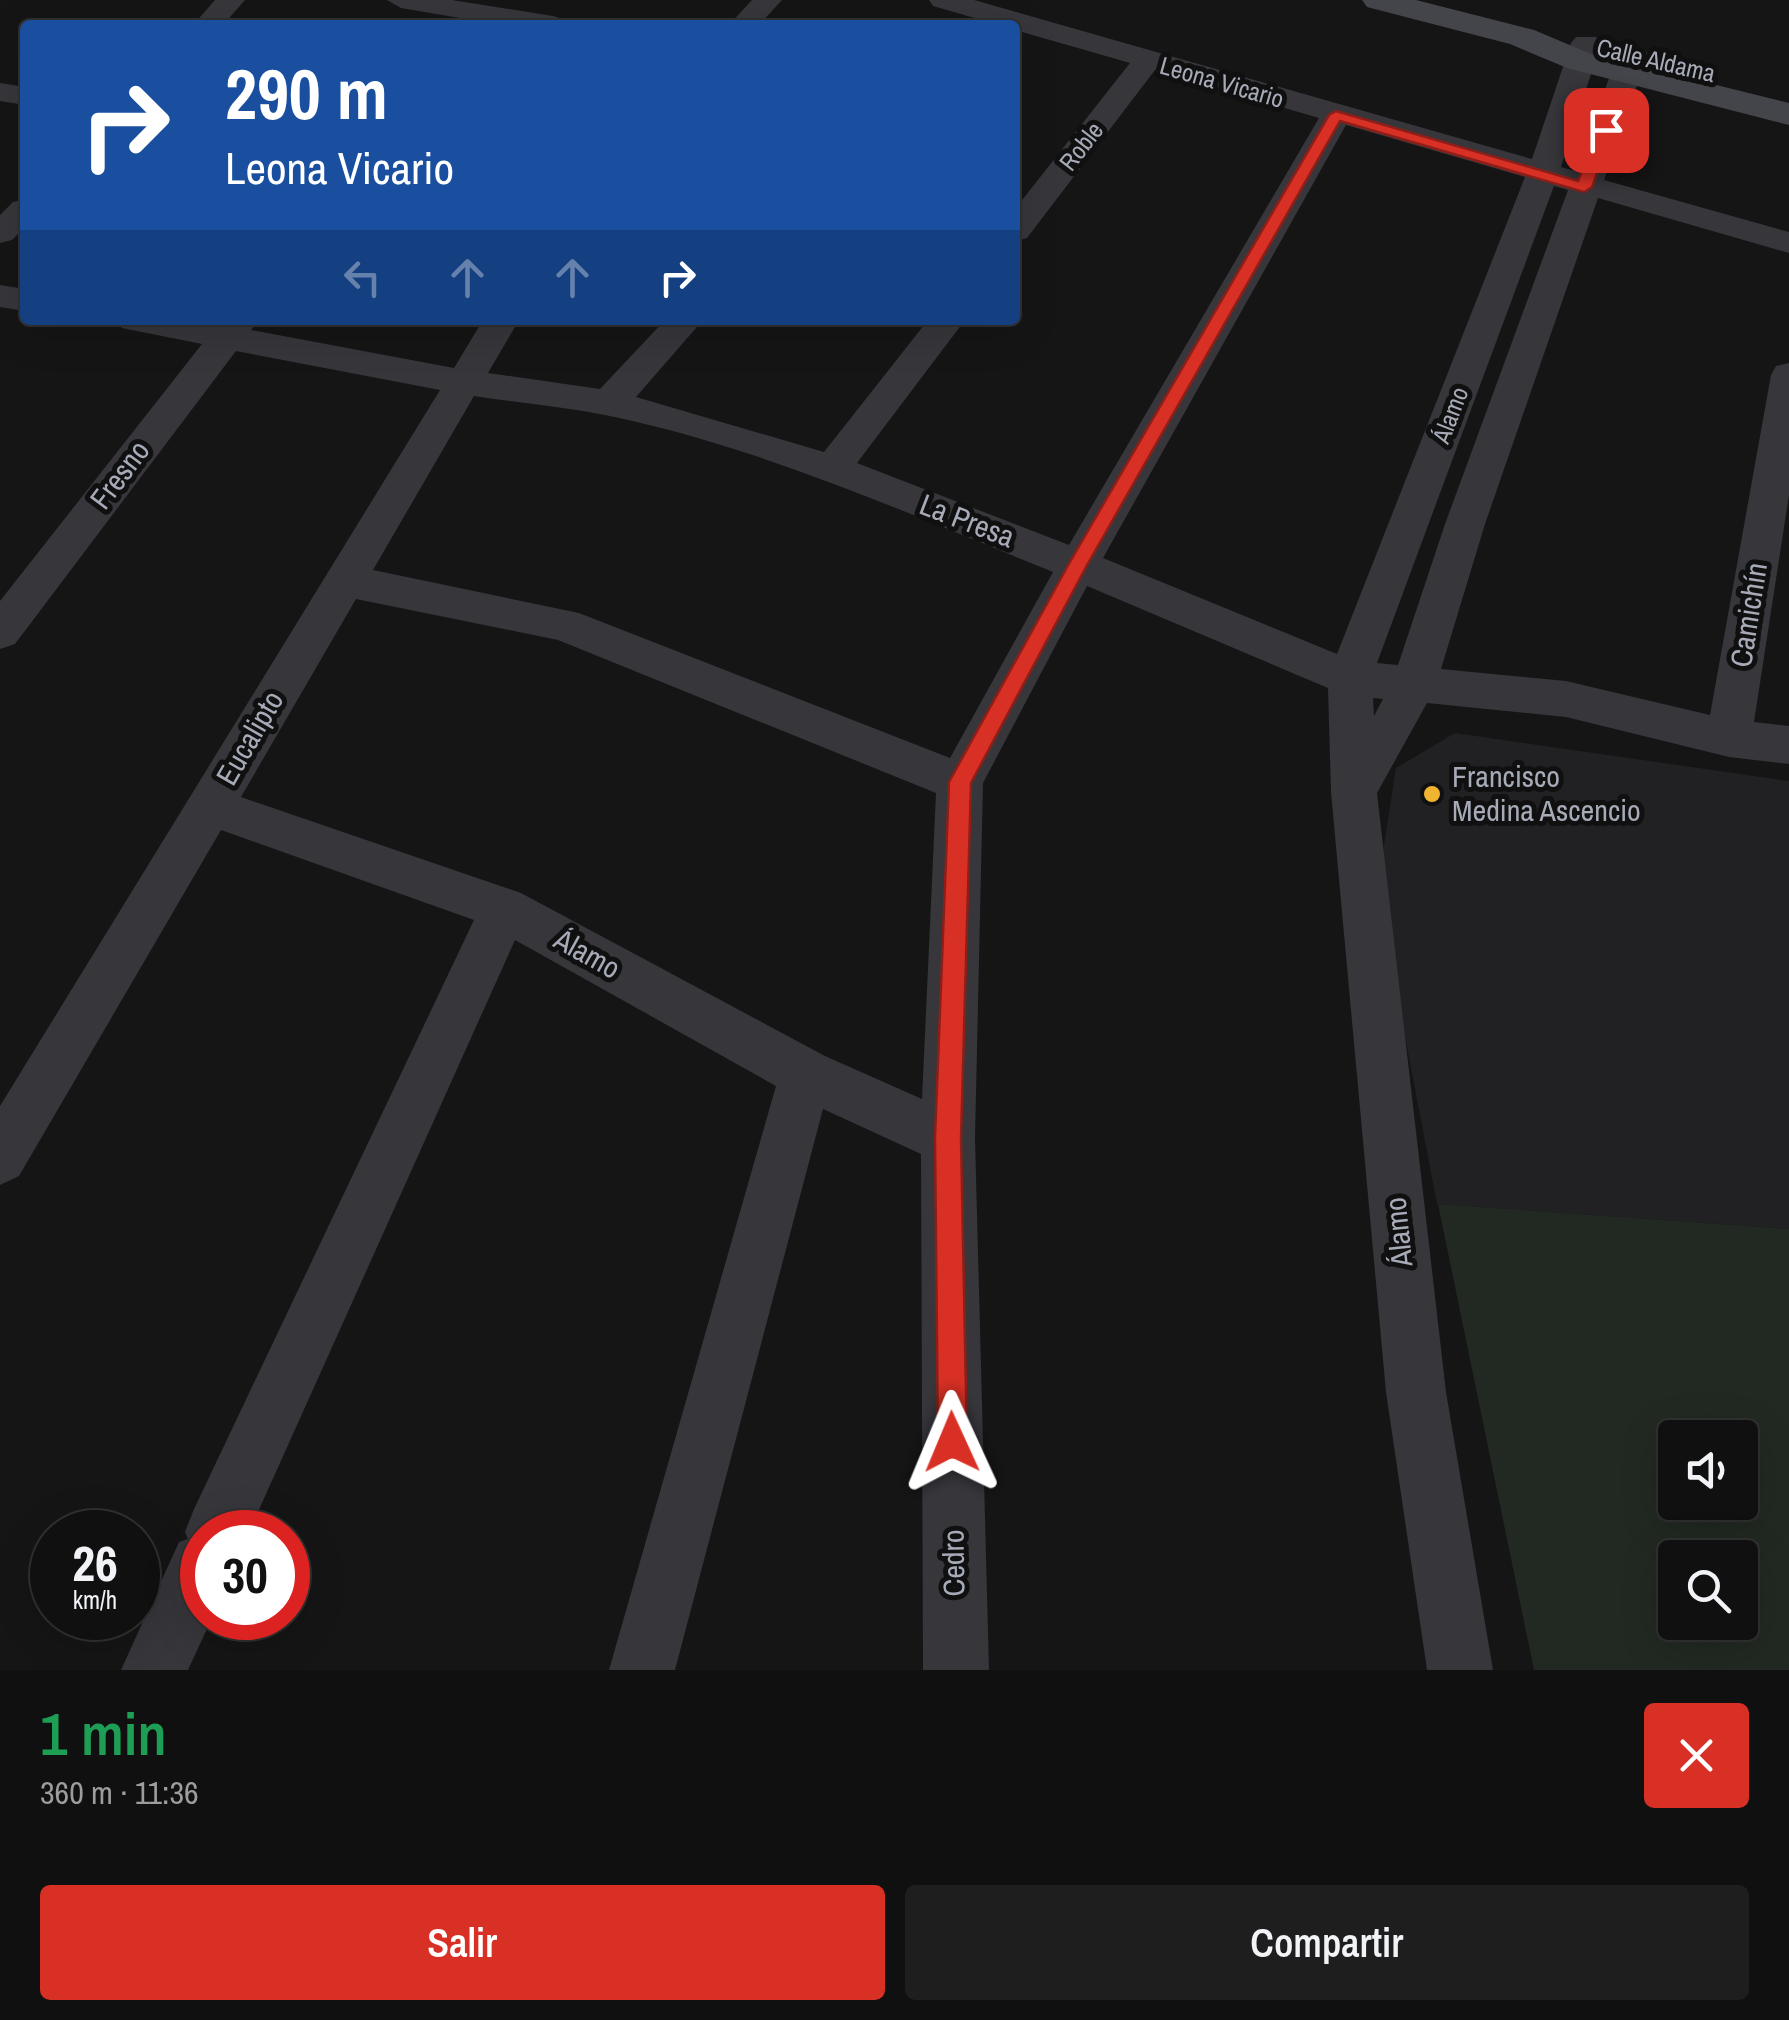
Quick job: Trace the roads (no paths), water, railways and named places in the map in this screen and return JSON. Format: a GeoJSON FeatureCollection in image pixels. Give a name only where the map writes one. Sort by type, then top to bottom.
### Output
{"type":"FeatureCollection","features":[{"type":"Feature","properties":{"kind":"main road","name":"Calle Aldama"},"geometry":{"type":"LineString","coordinates":[[1378,0],[1630,64],[1789,114]]}},
{"type":"Feature","properties":{"kind":"main road","name":"Calle Aldama"},"geometry":{"type":"LineString","coordinates":[[1630,64],[1789,90]]}},
{"type":"Feature","properties":{"kind":"street"},"geometry":{"type":"LineString","coordinates":[[212,20],[231,0]]}},
{"type":"Feature","properties":{"kind":"street"},"geometry":{"type":"LineString","coordinates":[[401,0],[530,20]]}},
{"type":"Feature","properties":{"kind":"street"},"geometry":{"type":"LineString","coordinates":[[748,20],[768,0]]}},
{"type":"Feature","properties":{"kind":"street","name":"Leona Vicario"},"geometry":{"type":"LineString","coordinates":[[956,11],[991,20]]}},
{"type":"Feature","properties":{"kind":"street","name":"Leona Vicario"},"geometry":{"type":"LineString","coordinates":[[1020,27],[1789,243]]}},
{"type":"Feature","properties":{"kind":"street","name":"Álamo"},"geometry":{"type":"LineString","coordinates":[[1460,1670],[1416,1392],[1354,792],[1350,678],[1542,174],[1582,52]]}},
{"type":"Feature","properties":{"kind":"street","name":"Roble"},"geometry":{"type":"LineString","coordinates":[[1020,225],[1147,60]]}},
{"type":"Feature","properties":{"kind":"street","name":"Álamo"},"geometry":{"type":"LineString","coordinates":[[1354,792],[1412,687],[1630,64]]}},
{"type":"Feature","properties":{"kind":"street","name":"Cedro"},"geometry":{"type":"LineString","coordinates":[[956,1670],[948,1138],[960,782],[1078,565],[1336,115]]}},
{"type":"Feature","properties":{"kind":"street"},"geometry":{"type":"LineString","coordinates":[[0,234],[20,214]]}},
{"type":"Feature","properties":{"kind":"street","name":"La Presa"},"geometry":{"type":"LineString","coordinates":[[196,325],[233,328],[463,382],[609,403],[832,468],[1350,678],[1566,699],[1729,738],[1789,745]]}},
{"type":"Feature","properties":{"kind":"street","name":"Eucalipto"},"geometry":{"type":"LineString","coordinates":[[0,1158],[498,325]]}},
{"type":"Feature","properties":{"kind":"street"},"geometry":{"type":"LineString","coordinates":[[609,403],[679,325]]}},
{"type":"Feature","properties":{"kind":"street"},"geometry":{"type":"LineString","coordinates":[[832,468],[943,325]]}},
{"type":"Feature","properties":{"kind":"street","name":"Fresno"},"geometry":{"type":"LineString","coordinates":[[0,632],[233,328]]}},
{"type":"Feature","properties":{"kind":"street","name":"Camichín"},"geometry":{"type":"LineString","coordinates":[[1729,738],[1789,375]]}},
{"type":"Feature","properties":{"kind":"street"},"geometry":{"type":"LineString","coordinates":[[343,580],[564,625],[960,782]]}},
{"type":"Feature","properties":{"kind":"street","name":"Álamo"},"geometry":{"type":"LineString","coordinates":[[210,806],[504,909],[806,1074],[948,1138]]}},
{"type":"Feature","properties":{"kind":"street"},"geometry":{"type":"LineString","coordinates":[[227,1510],[504,909]]}},
{"type":"Feature","properties":{"kind":"street"},"geometry":{"type":"LineString","coordinates":[[642,1670],[806,1074]]}},
{"type":"Feature","properties":{"kind":"street"},"geometry":{"type":"LineString","coordinates":[[154,1670],[180,1613]]}},
{"type":"Feature","properties":{"kind":"place","name":"Francisco Medina Ascencio"},"geometry":{"type":"Point","coordinates":[1432,794]}}]}
